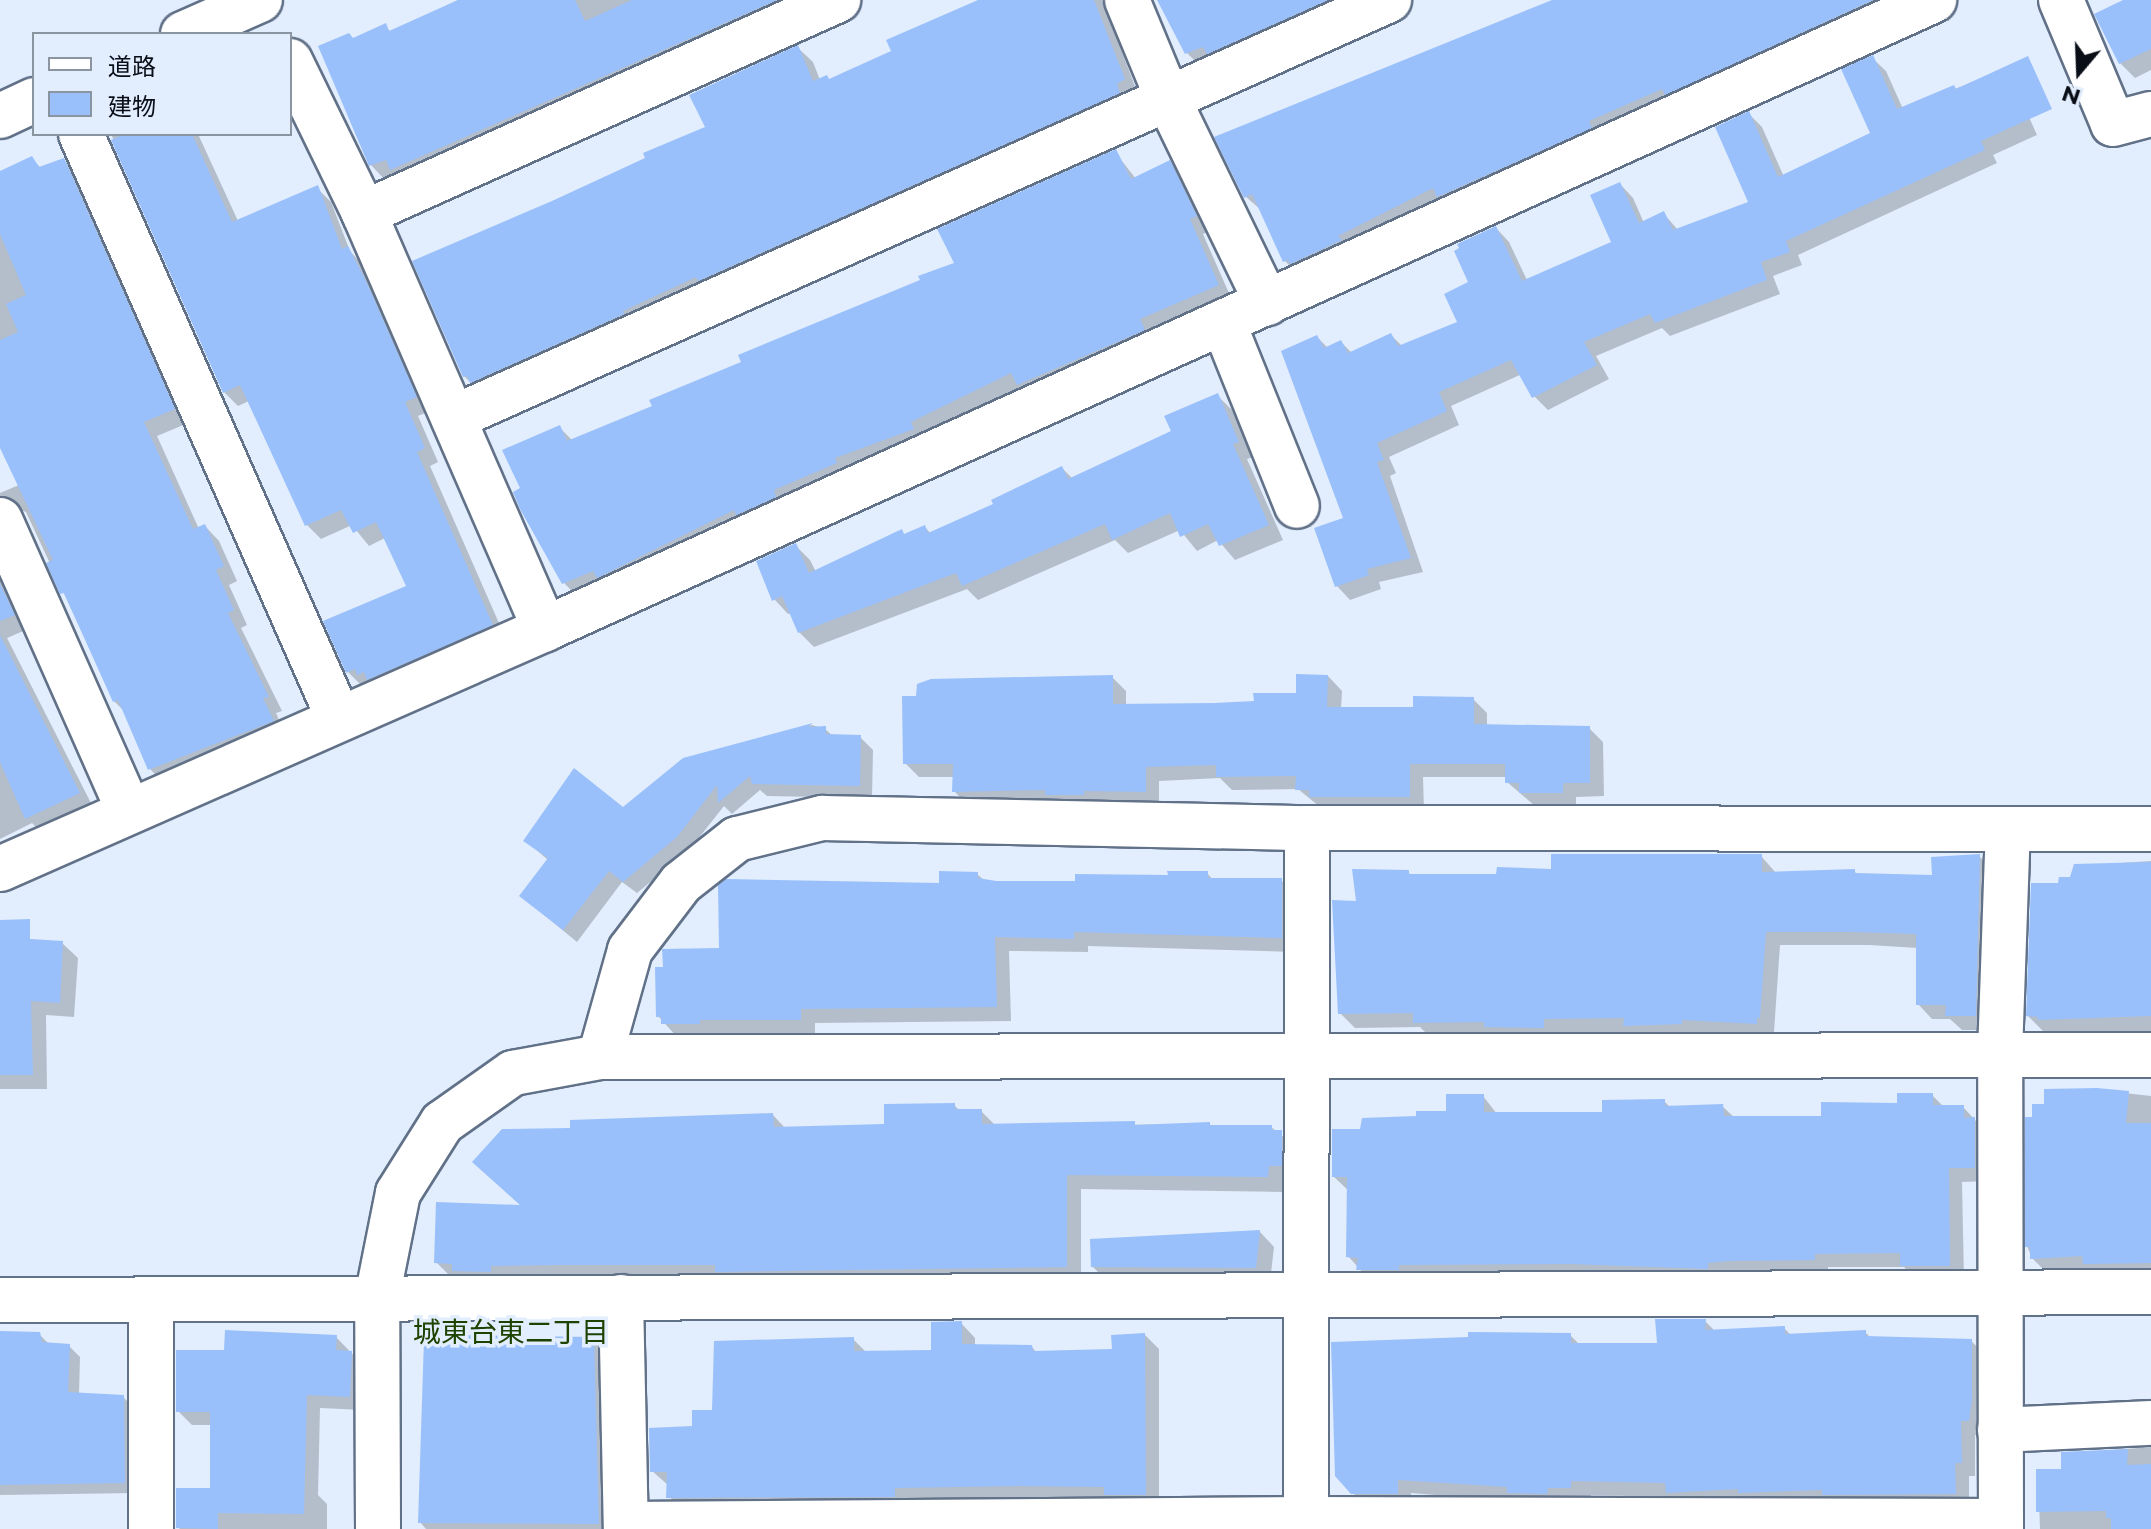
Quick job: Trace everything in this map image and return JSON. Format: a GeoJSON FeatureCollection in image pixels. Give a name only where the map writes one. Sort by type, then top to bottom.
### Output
{"type":"FeatureCollection","features":[{"type":"Feature","properties":{"kind":"street"},"geometry":{"type":"LineString","coordinates":[[188,32],[260,0],[276,32]]}},
{"type":"Feature","properties":{"kind":"street"},"geometry":{"type":"LineString","coordinates":[[364,213],[838,0]]}},
{"type":"Feature","properties":{"kind":"street"},"geometry":{"type":"LineString","coordinates":[[1127,0],[1168,99],[1267,303]]}},
{"type":"Feature","properties":{"kind":"street"},"geometry":{"type":"LineString","coordinates":[[455,417],[1389,0]]}},
{"type":"Feature","properties":{"kind":"street"},"geometry":{"type":"LineString","coordinates":[[0,869],[545,629],[1934,0]]}},
{"type":"Feature","properties":{"kind":"street"},"geometry":{"type":"LineString","coordinates":[[2061,0],[2113,124],[2151,114]]}},
{"type":"Feature","properties":{"kind":"street"},"geometry":{"type":"LineString","coordinates":[[292,65],[364,213],[545,629]]}},
{"type":"Feature","properties":{"kind":"street"},"geometry":{"type":"LineString","coordinates":[[0,116],[32,101]]}},
{"type":"Feature","properties":{"kind":"street"},"geometry":{"type":"LineString","coordinates":[[82,136],[339,719]]}},
{"type":"Feature","properties":{"kind":"street"},"geometry":{"type":"LineString","coordinates":[[1223,322],[1297,506]]}},
{"type":"Feature","properties":{"kind":"street"},"geometry":{"type":"LineString","coordinates":[[0,520],[129,811]]}},
{"type":"Feature","properties":{"kind":"street"},"geometry":{"type":"LineString","coordinates":[[600,1057],[630,950],[681,883],[737,839],[822,818],[1307,828],[2151,829]]}},
{"type":"Feature","properties":{"kind":"street"},"geometry":{"type":"LineString","coordinates":[[1306,1524],[1307,828]]}},
{"type":"Feature","properties":{"kind":"street"},"geometry":{"type":"LineString","coordinates":[[621,1297],[626,1527],[2001,1525],[2000,1054],[2008,830]]}},
{"type":"Feature","properties":{"kind":"street"},"geometry":{"type":"LineString","coordinates":[[378,1529],[377,1298],[398,1193],[442,1123],[513,1073],[600,1057],[1307,1053],[2151,1055]]}},
{"type":"Feature","properties":{"kind":"street"},"geometry":{"type":"LineString","coordinates":[[0,1300],[2151,1292]]}},
{"type":"Feature","properties":{"kind":"street"},"geometry":{"type":"LineString","coordinates":[[151,1299],[151,1529]]}},
{"type":"Feature","properties":{"kind":"street"},"geometry":{"type":"LineString","coordinates":[[2000,1430],[2151,1423]]}},
{"type":"Feature","properties":{"kind":"building"},"geometry":{"type":"Polygon","coordinates":[[[458,0],[575,0],[585,21],[632,0],[777,0],[390,170],[386,160],[369,166],[318,46],[349,33],[353,38],[386,23],[389,31],[458,0]]]}},
{"type":"Feature","properties":{"kind":"building"},"geometry":{"type":"Polygon","coordinates":[[[978,0],[1094,0],[1125,79],[1117,84],[1120,93],[698,281],[696,277],[623,311],[624,314],[470,383],[467,376],[463,377],[412,261],[552,201],[645,158],[643,153],[705,127],[689,95],[798,45],[813,81],[827,75],[829,79],[891,51],[886,40],[978,0]]]}},
{"type":"Feature","properties":{"kind":"building"},"geometry":{"type":"Polygon","coordinates":[[[1157,0],[1328,0],[1207,54],[1203,47],[1185,54],[1157,0]]]}},
{"type":"Feature","properties":{"kind":"building"},"geometry":{"type":"Polygon","coordinates":[[[1552,0],[1873,0],[1665,95],[1662,89],[1589,121],[1592,128],[1437,197],[1433,188],[1338,236],[1342,240],[1290,264],[1288,260],[1283,262],[1252,194],[1244,198],[1214,137],[1552,0]]]}},
{"type":"Feature","properties":{"kind":"building"},"geometry":{"type":"Polygon","coordinates":[[[2123,0],[2151,0],[2151,49],[2119,64],[2094,14],[2123,0]]]}},
{"type":"Feature","properties":{"kind":"building"},"geometry":{"type":"Polygon","coordinates":[[[1873,55],[1897,109],[1954,85],[1956,89],[2028,56],[2052,109],[1981,141],[1985,150],[1786,241],[1790,252],[1761,262],[1767,280],[1655,323],[1650,314],[1584,342],[1597,365],[1532,398],[1511,360],[1439,392],[1447,411],[1377,443],[1384,460],[1377,462],[1411,558],[1367,569],[1369,575],[1335,587],[1314,528],[1343,518],[1281,351],[1317,335],[1324,348],[1341,340],[1348,353],[1391,333],[1398,346],[1457,322],[1444,294],[1468,282],[1454,251],[1459,248],[1457,244],[1496,226],[1522,281],[1611,242],[1590,195],[1620,182],[1639,223],[1664,211],[1673,230],[1748,202],[1715,127],[1749,111],[1778,177],[1870,133],[1841,69],[1873,55]]]}},
{"type":"Feature","properties":{"kind":"building"},"geometry":{"type":"Polygon","coordinates":[[[120,136],[193,136],[232,222],[318,185],[342,249],[348,246],[366,281],[417,397],[405,402],[425,448],[417,452],[493,625],[367,680],[364,672],[357,675],[355,669],[346,673],[323,621],[406,586],[376,522],[353,533],[341,510],[305,526],[240,385],[223,393],[111,140],[120,136]]]}},
{"type":"Feature","properties":{"kind":"building"},"geometry":{"type":"Polygon","coordinates":[[[1116,149],[1131,179],[1170,160],[1197,216],[1190,219],[1219,285],[1140,319],[1145,330],[1017,385],[1011,373],[911,422],[914,429],[835,458],[837,463],[774,490],[776,497],[736,515],[734,510],[597,578],[593,571],[562,584],[520,509],[513,492],[520,488],[502,450],[560,425],[567,441],[652,406],[649,400],[741,362],[738,355],[920,280],[918,276],[954,263],[937,229],[1116,149]]]}},
{"type":"Feature","properties":{"kind":"building"},"geometry":{"type":"Polygon","coordinates":[[[32,156],[39,167],[64,158],[175,409],[144,422],[193,529],[205,524],[224,566],[216,570],[234,610],[228,613],[269,697],[263,698],[274,721],[148,770],[118,700],[113,702],[64,593],[60,594],[46,563],[53,560],[0,448],[0,340],[18,332],[6,304],[26,295],[0,234],[0,171],[32,156]]]}},
{"type":"Feature","properties":{"kind":"building"},"geometry":{"type":"Polygon","coordinates":[[[1218,393],[1239,442],[1233,444],[1269,525],[1219,546],[1208,524],[1180,537],[1170,513],[1112,540],[1105,524],[962,586],[956,573],[798,633],[782,596],[772,601],[756,561],[796,543],[809,573],[902,529],[904,534],[925,525],[928,533],[993,504],[991,500],[1062,466],[1068,479],[1171,431],[1164,416],[1218,393]]]}},
{"type":"Feature","properties":{"kind":"building"},"geometry":{"type":"Polygon","coordinates":[[[0,584],[15,615],[0,621],[0,584]]]}},
{"type":"Feature","properties":{"kind":"building"},"geometry":{"type":"Polygon","coordinates":[[[0,635],[80,793],[25,819],[0,762],[0,635]]]}},
{"type":"Feature","properties":{"kind":"building"},"geometry":{"type":"Polygon","coordinates":[[[1296,674],[1328,675],[1327,707],[1413,707],[1413,696],[1474,697],[1474,724],[1590,726],[1590,783],[1563,783],[1563,793],[1519,793],[1519,783],[1505,783],[1505,764],[1410,764],[1410,797],[1309,797],[1309,790],[1295,790],[1296,776],[1216,777],[1216,765],[1146,767],[1146,792],[1084,791],[1084,795],[1045,795],[1045,790],[952,792],[953,764],[903,764],[902,696],[916,696],[917,684],[931,679],[1113,675],[1113,704],[1215,703],[1254,701],[1253,693],[1296,693],[1296,674]]]}},
{"type":"Feature","properties":{"kind":"building"},"geometry":{"type":"Polygon","coordinates":[[[813,723],[808,727],[826,726],[826,734],[861,735],[860,786],[752,784],[750,776],[718,803],[717,785],[677,837],[623,882],[609,871],[563,930],[519,896],[548,858],[523,841],[574,768],[623,807],[683,758],[813,723]]]}},
{"type":"Feature","properties":{"kind":"building"},"geometry":{"type":"Polygon","coordinates":[[[1551,854],[1762,854],[1762,872],[1855,869],[1855,873],[1932,875],[1931,857],[1980,854],[1976,1016],[1945,1016],[1946,1005],[1916,1005],[1916,934],[1853,932],[1766,932],[1760,1018],[1757,1018],[1757,1024],[1682,1020],[1682,1024],[1623,1026],[1624,1018],[1544,1019],[1544,1028],[1484,1027],[1484,1022],[1413,1023],[1413,1013],[1338,1014],[1332,900],[1356,901],[1352,869],[1409,870],[1409,874],[1496,874],[1497,867],[1551,869],[1551,854]]]}},
{"type":"Feature","properties":{"kind":"building"},"geometry":{"type":"Polygon","coordinates":[[[2151,862],[2151,1016],[2038,1020],[2038,1017],[2026,1016],[2031,883],[2058,883],[2059,877],[2070,877],[2074,864],[2151,862]]]}},
{"type":"Feature","properties":{"kind":"building"},"geometry":{"type":"Polygon","coordinates":[[[939,871],[978,872],[978,878],[996,881],[1075,881],[1075,874],[1168,875],[1167,871],[1208,871],[1208,878],[1282,878],[1282,938],[1074,932],[1074,939],[995,937],[997,1007],[801,1009],[801,1020],[700,1020],[700,1024],[661,1024],[661,1017],[656,1017],[655,967],[663,967],[662,949],[719,948],[718,885],[726,879],[939,883],[939,871]]]}},
{"type":"Feature","properties":{"kind":"building"},"geometry":{"type":"Polygon","coordinates":[[[30,919],[30,939],[63,941],[60,1003],[31,1001],[33,1075],[0,1075],[0,920],[30,919]]]}},
{"type":"Feature","properties":{"kind":"building"},"geometry":{"type":"Polygon","coordinates":[[[2044,1089],[2129,1091],[2126,1123],[2151,1123],[2151,1263],[2083,1264],[2082,1256],[2030,1259],[2030,1247],[2025,1247],[2025,1117],[2032,1117],[2032,1104],[2044,1104],[2044,1089]]]}},
{"type":"Feature","properties":{"kind":"building"},"geometry":{"type":"Polygon","coordinates":[[[1897,1093],[1933,1093],[1933,1105],[1964,1105],[1964,1118],[1975,1117],[1975,1168],[1949,1168],[1950,1266],[1900,1266],[1900,1253],[1815,1254],[1815,1260],[1730,1261],[1708,1263],[1708,1269],[1570,1264],[1399,1265],[1399,1270],[1356,1270],[1358,1258],[1346,1257],[1347,1177],[1332,1177],[1332,1129],[1360,1129],[1362,1118],[1416,1116],[1416,1111],[1446,1111],[1446,1094],[1484,1094],[1484,1112],[1602,1112],[1602,1100],[1665,1099],[1665,1106],[1723,1104],[1724,1116],[1821,1116],[1821,1102],[1897,1103],[1897,1093]]]}},
{"type":"Feature","properties":{"kind":"building"},"geometry":{"type":"Polygon","coordinates":[[[955,1103],[955,1109],[982,1109],[982,1124],[1135,1121],[1135,1125],[1210,1122],[1210,1125],[1272,1125],[1272,1130],[1282,1130],[1282,1166],[1269,1166],[1268,1177],[1067,1175],[1067,1267],[715,1272],[715,1265],[554,1265],[491,1266],[491,1272],[452,1271],[452,1264],[434,1263],[436,1202],[520,1205],[472,1162],[502,1129],[570,1128],[570,1120],[773,1113],[774,1127],[884,1124],[884,1104],[955,1103]]]}},
{"type":"Feature","properties":{"kind":"building"},"geometry":{"type":"Polygon","coordinates":[[[1260,1230],[1256,1268],[1091,1267],[1090,1239],[1260,1230]]]}},
{"type":"Feature","properties":{"kind":"building"},"geometry":{"type":"Polygon","coordinates":[[[1655,1319],[1706,1319],[1705,1330],[1785,1326],[1785,1334],[1866,1330],[1866,1336],[1972,1339],[1972,1399],[1969,1421],[1961,1421],[1962,1463],[1955,1463],[1956,1494],[1822,1495],[1822,1490],[1738,1493],[1738,1489],[1666,1493],[1665,1483],[1571,1481],[1571,1488],[1548,1488],[1547,1494],[1507,1493],[1507,1487],[1398,1480],[1398,1494],[1351,1494],[1335,1476],[1331,1342],[1468,1337],[1468,1332],[1571,1333],[1571,1343],[1657,1343],[1655,1319]]]}},
{"type":"Feature","properties":{"kind":"building"},"geometry":{"type":"Polygon","coordinates":[[[962,1321],[962,1344],[1032,1345],[1033,1351],[1112,1349],[1111,1335],[1145,1333],[1146,1495],[1104,1495],[1104,1487],[1018,1486],[895,1488],[895,1497],[666,1498],[667,1472],[650,1472],[649,1428],[692,1426],[692,1410],[712,1410],[714,1341],[854,1337],[854,1351],[931,1350],[931,1322],[962,1321]]]}},
{"type":"Feature","properties":{"kind":"building"},"geometry":{"type":"Polygon","coordinates":[[[225,1330],[337,1335],[336,1350],[352,1351],[350,1397],[307,1395],[304,1514],[218,1513],[218,1529],[176,1528],[176,1488],[210,1488],[210,1412],[176,1412],[176,1350],[224,1350],[225,1330]]]}},
{"type":"Feature","properties":{"kind":"building"},"geometry":{"type":"Polygon","coordinates":[[[0,1331],[40,1332],[42,1342],[70,1344],[68,1392],[124,1395],[125,1483],[0,1485],[0,1331]]]}},
{"type":"Feature","properties":{"kind":"building"},"geometry":{"type":"Polygon","coordinates":[[[449,1335],[594,1337],[599,1524],[418,1523],[424,1339],[449,1340],[449,1335]]]}},
{"type":"Feature","properties":{"kind":"building"},"geometry":{"type":"Polygon","coordinates":[[[2128,1449],[2127,1465],[2151,1464],[2151,1529],[2111,1529],[2111,1518],[2106,1518],[2106,1511],[2036,1512],[2036,1469],[2061,1469],[2061,1452],[2128,1449]]]}},
{"type":"Feature","properties":{"kind":"district","name":"城東台東二丁目"},"geometry":{"type":"Point","coordinates":[511,1332]}}]}
